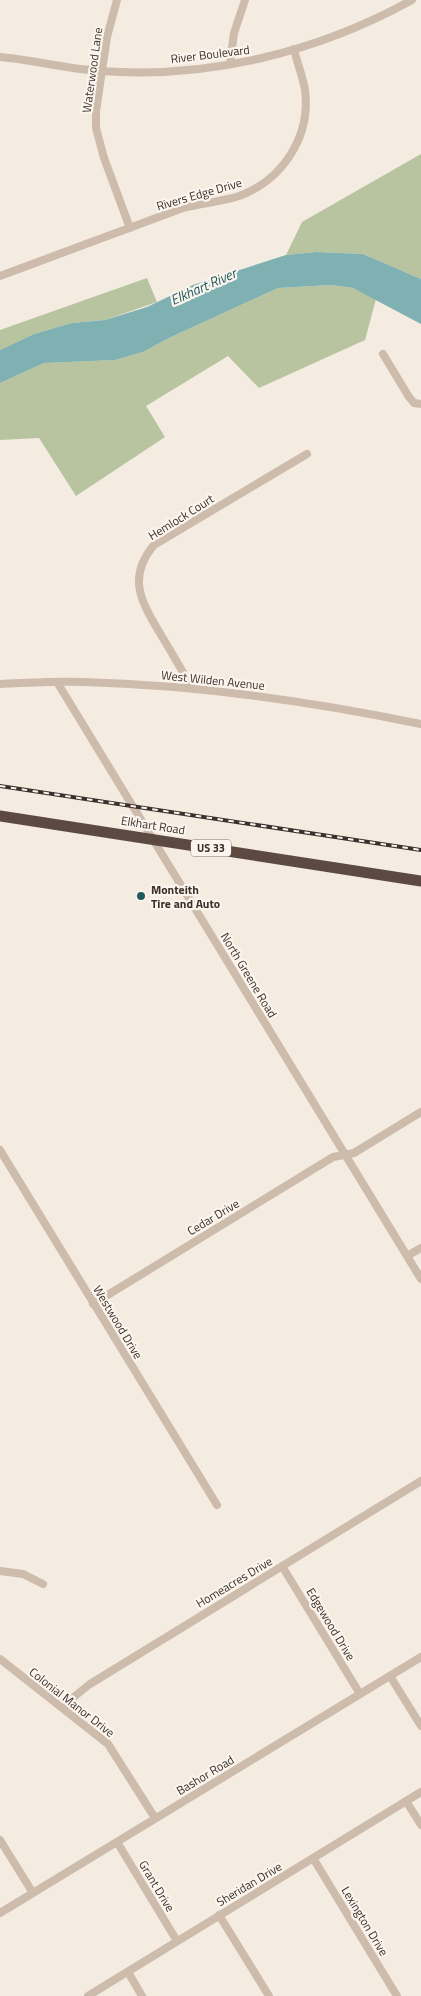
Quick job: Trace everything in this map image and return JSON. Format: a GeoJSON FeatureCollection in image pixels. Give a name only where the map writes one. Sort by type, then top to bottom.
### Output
{"type":"FeatureCollection","features":[{"type":"Feature","properties":{"kind":"highway","name":"Elkhart Road"},"geometry":{"type":"LineString","coordinates":[[0,816],[421,881]]}},
{"type":"Feature","properties":{"kind":"street","name":"Waterwood Lane"},"geometry":{"type":"LineString","coordinates":[[117,0],[107,37],[96,111],[98,142],[130,228]]}},
{"type":"Feature","properties":{"kind":"street"},"geometry":{"type":"LineString","coordinates":[[230,64],[234,33],[245,0]]}},
{"type":"Feature","properties":{"kind":"street","name":"River Boulevard"},"geometry":{"type":"LineString","coordinates":[[0,57],[46,65],[102,71],[172,71],[230,64],[257,60],[294,49],[362,25],[412,0]]}},
{"type":"Feature","properties":{"kind":"street","name":"Rivers Edge Drive"},"geometry":{"type":"LineString","coordinates":[[0,276],[183,208],[241,196],[256,188],[279,170],[296,145],[305,120],[305,89],[294,49]]}},
{"type":"Feature","properties":{"kind":"street"},"geometry":{"type":"LineString","coordinates":[[383,354],[408,397],[414,403],[421,404]]}},
{"type":"Feature","properties":{"kind":"street","name":"Hemlock Court"},"geometry":{"type":"LineString","coordinates":[[193,689],[141,598],[138,580],[142,562],[154,545],[307,454]]}},
{"type":"Feature","properties":{"kind":"street","name":"North Greene Road"},"geometry":{"type":"LineString","coordinates":[[57,682],[421,1279]]}},
{"type":"Feature","properties":{"kind":"street","name":"West Wilden Avenue"},"geometry":{"type":"LineString","coordinates":[[0,684],[82,682],[193,689],[307,702],[421,724]]}},
{"type":"Feature","properties":{"kind":"street","name":"Cedar Drive"},"geometry":{"type":"LineString","coordinates":[[93,1304],[333,1157],[354,1153],[421,1112]]}},
{"type":"Feature","properties":{"kind":"street","name":"Westwood Drive"},"geometry":{"type":"LineString","coordinates":[[0,1150],[217,1505]]}},
{"type":"Feature","properties":{"kind":"street"},"geometry":{"type":"LineString","coordinates":[[407,1256],[421,1248]]}},
{"type":"Feature","properties":{"kind":"street","name":"Homeacres Drive"},"geometry":{"type":"LineString","coordinates":[[65,1709],[75,1696],[90,1684],[421,1481]]}},
{"type":"Feature","properties":{"kind":"street","name":"Edgewood Drive"},"geometry":{"type":"LineString","coordinates":[[282,1566],[360,1694]]}},
{"type":"Feature","properties":{"kind":"street"},"geometry":{"type":"LineString","coordinates":[[0,1571],[23,1574],[44,1584]]}},
{"type":"Feature","properties":{"kind":"street","name":"Bashor Road"},"geometry":{"type":"LineString","coordinates":[[0,1913],[421,1657]]}},
{"type":"Feature","properties":{"kind":"street","name":"Colonial Manor Drive"},"geometry":{"type":"LineString","coordinates":[[0,1660],[108,1744],[155,1818]]}},
{"type":"Feature","properties":{"kind":"street"},"geometry":{"type":"LineString","coordinates":[[390,1676],[421,1726]]}},
{"type":"Feature","properties":{"kind":"street","name":"Sheridan Drive"},"geometry":{"type":"LineString","coordinates":[[88,1996],[421,1792]]}},
{"type":"Feature","properties":{"kind":"street"},"geometry":{"type":"LineString","coordinates":[[406,1801],[421,1825]]}},
{"type":"Feature","properties":{"kind":"street"},"geometry":{"type":"LineString","coordinates":[[0,1840],[33,1893]]}},
{"type":"Feature","properties":{"kind":"street","name":"Grant Drive"},"geometry":{"type":"LineString","coordinates":[[117,1842],[177,1941]]}},
{"type":"Feature","properties":{"kind":"street","name":"Lexington Drive"},"geometry":{"type":"LineString","coordinates":[[313,1858],[397,1996]]}},
{"type":"Feature","properties":{"kind":"street"},"geometry":{"type":"LineString","coordinates":[[219,1915],[269,1996]]}},
{"type":"Feature","properties":{"kind":"street"},"geometry":{"type":"LineString","coordinates":[[128,1972],[142,1996]]}},
{"type":"Feature","properties":{"kind":"green space"},"geometry":{"type":"Polygon","coordinates":[[[421,154],[421,279],[363,254],[316,252],[286,255],[302,222],[421,154]]]}},
{"type":"Feature","properties":{"kind":"green space"},"geometry":{"type":"Polygon","coordinates":[[[147,278],[157,302],[105,320],[72,323],[34,334],[0,350],[0,330],[147,278]]]}},
{"type":"Feature","properties":{"kind":"green space"},"geometry":{"type":"Polygon","coordinates":[[[331,285],[353,288],[376,299],[365,340],[259,388],[228,356],[146,406],[165,437],[76,496],[39,438],[0,440],[0,383],[44,363],[115,360],[143,352],[169,338],[278,288],[331,285]]]}},
{"type":"Feature","properties":{"kind":"water","name":"Elkhart River"},"geometry":{"type":"Polygon","coordinates":[[[316,252],[363,254],[421,279],[421,324],[353,288],[331,285],[278,288],[169,338],[143,352],[115,360],[44,363],[0,383],[0,350],[34,334],[72,323],[105,320],[147,307],[193,285],[286,255],[316,252]]]}},
{"type":"Feature","properties":{"kind":"railway"},"geometry":{"type":"LineString","coordinates":[[0,786],[421,850]]}},
{"type":"Feature","properties":{"kind":"place","name":"Monteith Tire and Auto"},"geometry":{"type":"Point","coordinates":[141,896]}}]}
